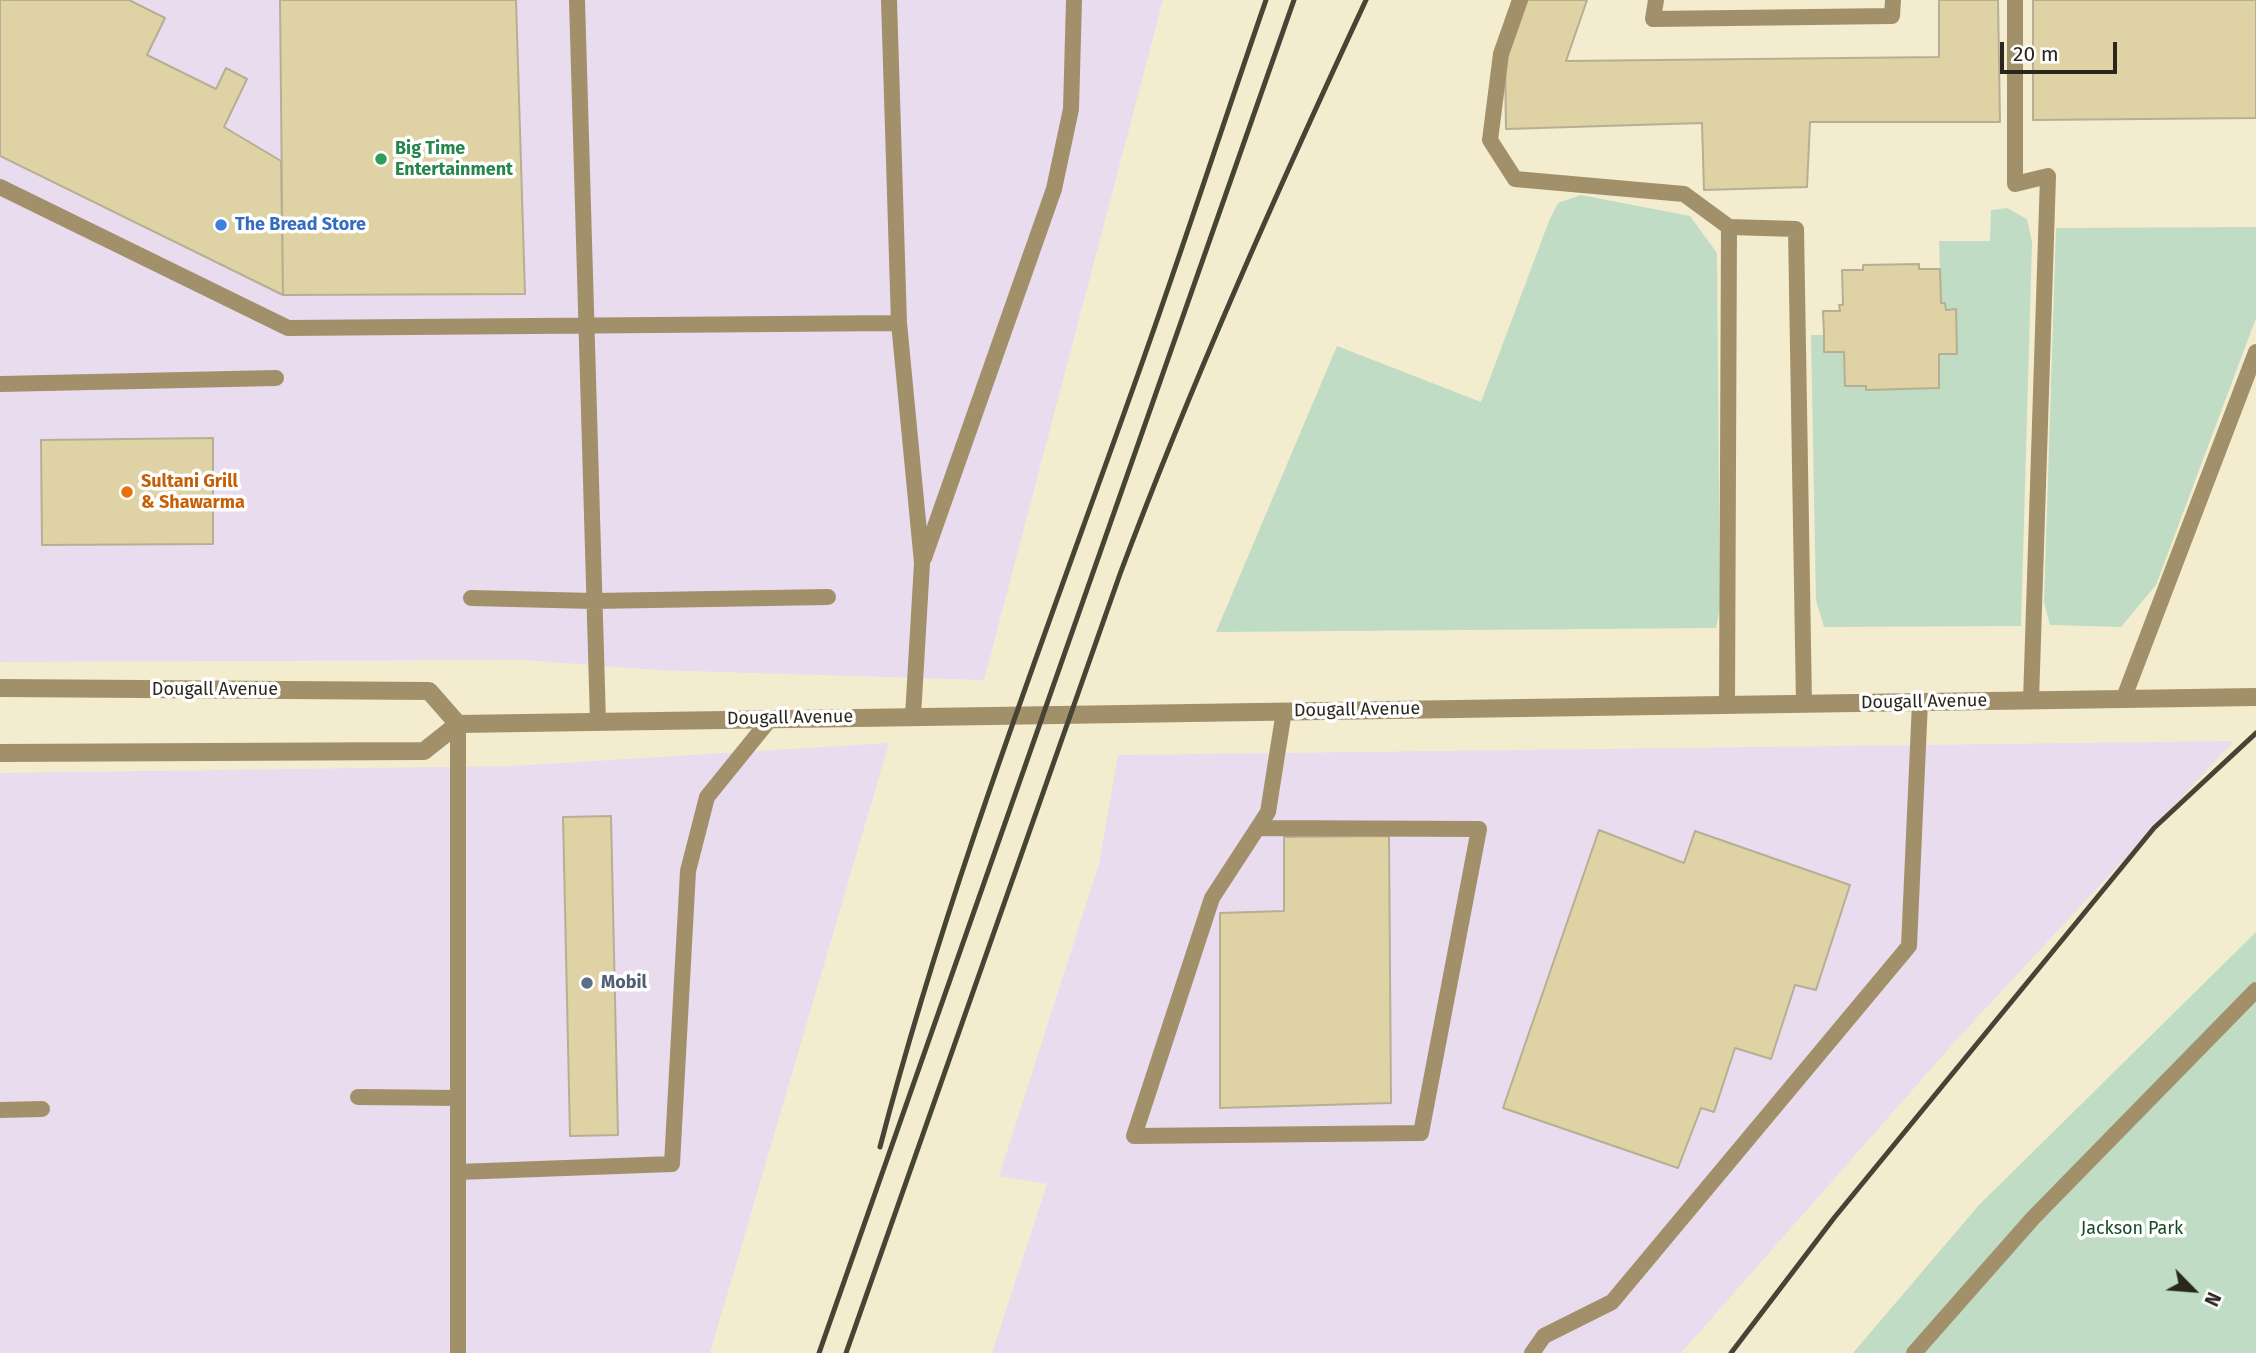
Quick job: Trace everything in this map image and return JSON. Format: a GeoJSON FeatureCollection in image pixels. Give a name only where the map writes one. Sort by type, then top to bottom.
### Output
{"type":"FeatureCollection","features":[{"type":"Feature","properties":{"kind":"street","name":"Dougall Avenue"},"geometry":{"type":"LineString","coordinates":[[0,688],[429,691],[458,724],[2256,697]]}},
{"type":"Feature","properties":{"kind":"street"},"geometry":{"type":"LineString","coordinates":[[0,753],[424,751],[458,724]]}},
{"type":"Feature","properties":{"kind":"lane"},"geometry":{"type":"LineString","coordinates":[[577,0],[598,722]]}},
{"type":"Feature","properties":{"kind":"lane"},"geometry":{"type":"LineString","coordinates":[[889,0],[899,323],[922,563],[913,716]]}},
{"type":"Feature","properties":{"kind":"lane"},"geometry":{"type":"LineString","coordinates":[[922,563],[1054,189],[1071,109],[1074,0]]}},
{"type":"Feature","properties":{"kind":"lane"},"geometry":{"type":"LineString","coordinates":[[1520,0],[1501,54],[1490,140],[1515,179],[1684,194],[1729,227],[1796,229],[1804,703]]}},
{"type":"Feature","properties":{"kind":"lane"},"geometry":{"type":"LineString","coordinates":[[1656,0],[1653,19],[1892,16],[1893,0]]}},
{"type":"Feature","properties":{"kind":"lane"},"geometry":{"type":"LineString","coordinates":[[2014,0],[2015,184],[2048,176],[2031,701]]}},
{"type":"Feature","properties":{"kind":"lane"},"geometry":{"type":"LineString","coordinates":[[0,187],[288,328],[899,323]]}},
{"type":"Feature","properties":{"kind":"lane"},"geometry":{"type":"LineString","coordinates":[[1727,704],[1729,227]]}},
{"type":"Feature","properties":{"kind":"lane"},"geometry":{"type":"LineString","coordinates":[[2123,699],[2256,352]]}},
{"type":"Feature","properties":{"kind":"lane"},"geometry":{"type":"LineString","coordinates":[[0,384],[276,378]]}},
{"type":"Feature","properties":{"kind":"lane"},"geometry":{"type":"LineString","coordinates":[[471,598],[594,601],[828,597]]}},
{"type":"Feature","properties":{"kind":"lane"},"geometry":{"type":"LineString","coordinates":[[1532,1353],[1544,1336],[1612,1302],[1909,946],[1920,702]]}},
{"type":"Feature","properties":{"kind":"lane"},"geometry":{"type":"LineString","coordinates":[[1258,828],[1479,829],[1421,1133],[1134,1136],[1212,898],[1268,811],[1283,711]]}},
{"type":"Feature","properties":{"kind":"lane"},"geometry":{"type":"LineString","coordinates":[[458,1172],[672,1164],[688,871],[707,797],[771,718]]}},
{"type":"Feature","properties":{"kind":"lane"},"geometry":{"type":"LineString","coordinates":[[458,724],[458,1353]]}},
{"type":"Feature","properties":{"kind":"lane"},"geometry":{"type":"LineString","coordinates":[[1914,1353],[2033,1218],[2256,990]]}},
{"type":"Feature","properties":{"kind":"lane"},"geometry":{"type":"LineString","coordinates":[[358,1097],[458,1098]]}},
{"type":"Feature","properties":{"kind":"lane"},"geometry":{"type":"LineString","coordinates":[[0,1110],[42,1109]]}},
{"type":"Feature","properties":{"kind":"shaded area"},"geometry":{"type":"Polygon","coordinates":[[[0,0],[1163,0],[984,680],[656,670],[525,660],[0,662],[0,0]]]}},
{"type":"Feature","properties":{"kind":"shaded area"},"geometry":{"type":"Polygon","coordinates":[[[2234,741],[1959,1037],[1681,1353],[992,1353],[1047,1184],[999,1176],[1099,864],[1118,755],[2234,741]]]}},
{"type":"Feature","properties":{"kind":"shaded area"},"geometry":{"type":"Polygon","coordinates":[[[889,743],[710,1353],[0,1353],[0,773],[512,766],[889,743]]]}},
{"type":"Feature","properties":{"kind":"green space"},"geometry":{"type":"Polygon","coordinates":[[[1581,195],[1690,216],[1717,253],[1720,608],[1716,628],[1216,632],[1337,346],[1481,402],[1549,221],[1558,203],[1581,195]]]}},
{"type":"Feature","properties":{"kind":"green space"},"geometry":{"type":"Polygon","coordinates":[[[2007,208],[2027,219],[2032,242],[2021,626],[1824,627],[1816,600],[1811,335],[1824,335],[1825,352],[1844,352],[1845,386],[1866,386],[1866,390],[1939,388],[1939,354],[1957,353],[1956,310],[1946,310],[1945,303],[1941,303],[1939,241],[1990,241],[1991,210],[2007,208]]]}},
{"type":"Feature","properties":{"kind":"green space"},"geometry":{"type":"Polygon","coordinates":[[[2256,227],[2256,318],[2156,585],[2121,627],[2050,625],[2044,602],[2056,228],[2256,227]]]}},
{"type":"Feature","properties":{"kind":"green space","name":"Jackson Park"},"geometry":{"type":"Polygon","coordinates":[[[2256,932],[2256,1353],[1853,1353],[1979,1205],[2256,932]]]}},
{"type":"Feature","properties":{"kind":"building"},"geometry":{"type":"Polygon","coordinates":[[[0,0],[129,0],[165,18],[147,55],[216,89],[226,68],[247,79],[224,127],[281,161],[283,295],[0,156],[0,0]]]}},
{"type":"Feature","properties":{"kind":"building","name":"Big Time Entertainment"},"geometry":{"type":"Polygon","coordinates":[[[280,0],[516,0],[525,294],[283,295],[280,0]]]}},
{"type":"Feature","properties":{"kind":"building"},"geometry":{"type":"Polygon","coordinates":[[[1527,0],[1587,0],[1566,61],[1939,57],[1939,0],[1998,0],[2000,122],[1810,122],[1807,187],[1704,190],[1702,123],[1506,129],[1505,62],[1527,0]]]}},
{"type":"Feature","properties":{"kind":"building"},"geometry":{"type":"Polygon","coordinates":[[[2033,0],[2256,0],[2256,118],[2033,120],[2033,0]]]}},
{"type":"Feature","properties":{"kind":"building"},"geometry":{"type":"Polygon","coordinates":[[[1919,264],[1919,269],[1940,269],[1941,303],[1945,303],[1946,310],[1956,309],[1957,354],[1939,354],[1939,388],[1866,390],[1866,386],[1845,386],[1844,352],[1824,352],[1823,311],[1840,311],[1839,305],[1843,305],[1842,270],[1863,270],[1863,265],[1919,264]]]}},
{"type":"Feature","properties":{"kind":"building","name":"Sultani Grill & Shawarma"},"geometry":{"type":"Polygon","coordinates":[[[213,438],[213,544],[42,545],[41,440],[213,438]]]}},
{"type":"Feature","properties":{"kind":"building"},"geometry":{"type":"Polygon","coordinates":[[[611,816],[618,1135],[570,1136],[563,817],[611,816]]]}},
{"type":"Feature","properties":{"kind":"building"},"geometry":{"type":"Polygon","coordinates":[[[1599,830],[1684,863],[1695,831],[1850,885],[1816,990],[1795,985],[1771,1059],[1735,1048],[1714,1112],[1701,1108],[1678,1168],[1503,1108],[1599,830]]]}},
{"type":"Feature","properties":{"kind":"building"},"geometry":{"type":"Polygon","coordinates":[[[1389,836],[1391,1103],[1220,1108],[1220,913],[1284,911],[1284,837],[1389,836]]]}},
{"type":"Feature","properties":{"kind":"railway"},"geometry":{"type":"LineString","coordinates":[[880,1147],[969,850],[1158,318],[1266,0]]}},
{"type":"Feature","properties":{"kind":"railway"},"geometry":{"type":"LineString","coordinates":[[819,1353],[1294,0]]}},
{"type":"Feature","properties":{"kind":"railway"},"geometry":{"type":"LineString","coordinates":[[846,1353],[1148,501],[1237,285],[1366,0]]}},
{"type":"Feature","properties":{"kind":"railway"},"geometry":{"type":"LineString","coordinates":[[1731,1353],[1834,1218],[2154,828],[2256,733]]}},
{"type":"Feature","properties":{"kind":"place","name":"Big Time Entertainment"},"geometry":{"type":"Point","coordinates":[381,159]}},
{"type":"Feature","properties":{"kind":"place","name":"The Bread Store"},"geometry":{"type":"Point","coordinates":[221,225]}},
{"type":"Feature","properties":{"kind":"place","name":"Sultani Grill & Shawarma"},"geometry":{"type":"Point","coordinates":[127,492]}},
{"type":"Feature","properties":{"kind":"place","name":"Mobil"},"geometry":{"type":"Point","coordinates":[587,983]}}]}
